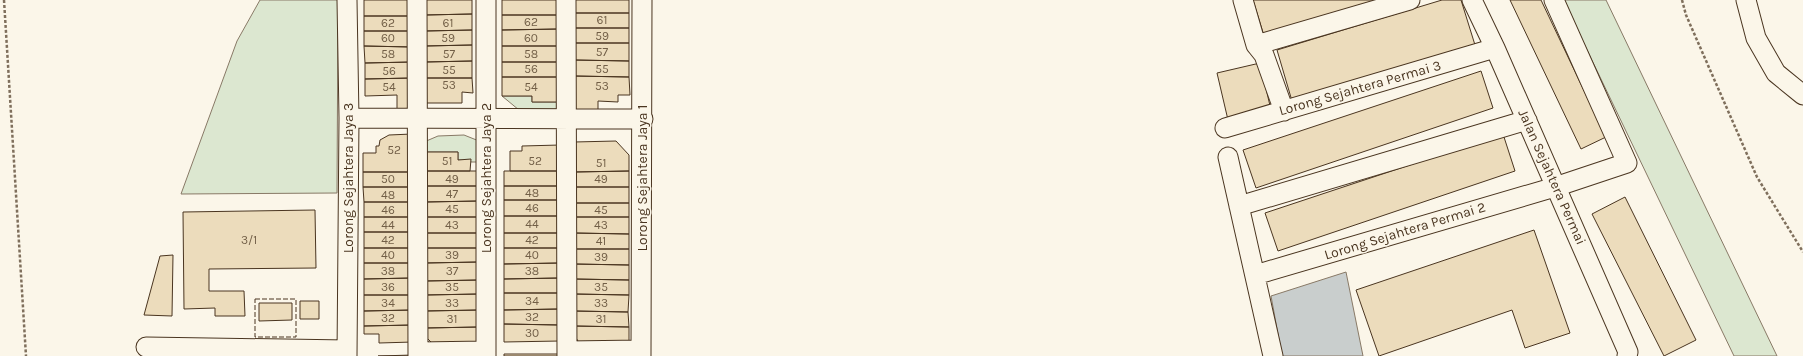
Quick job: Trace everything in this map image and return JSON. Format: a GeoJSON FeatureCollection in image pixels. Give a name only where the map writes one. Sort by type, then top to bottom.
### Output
{"type":"FeatureCollection","features":[{"type":"Feature","properties":{"kind":"street","name":"Lorong Sejahtera Jaya 3"},"geometry":{"type":"LineString","coordinates":[[347,0],[349,118],[347,353]]}},
{"type":"Feature","properties":{"kind":"street"},"geometry":{"type":"LineString","coordinates":[[417,0],[418,354],[486,354]]}},
{"type":"Feature","properties":{"kind":"street","name":"Lorong Sejahtera Jaya 2"},"geometry":{"type":"LineString","coordinates":[[486,0],[486,354]]}},
{"type":"Feature","properties":{"kind":"street"},"geometry":{"type":"LineString","coordinates":[[566,0],[567,353],[641,353]]}},
{"type":"Feature","properties":{"kind":"street","name":"Lorong Sejahtera Jaya 1"},"geometry":{"type":"LineString","coordinates":[[641,353],[643,119],[642,0]]}},
{"type":"Feature","properties":{"kind":"street"},"geometry":{"type":"LineString","coordinates":[[1243,0],[1256,45],[1264,55],[1284,111]]}},
{"type":"Feature","properties":{"kind":"street"},"geometry":{"type":"LineString","coordinates":[[1256,45],[1410,0]]}},
{"type":"Feature","properties":{"kind":"street","name":"Jalan Sejahtera Permai"},"geometry":{"type":"LineString","coordinates":[[1472,0],[1527,120],[1628,352],[1627,356]]}},
{"type":"Feature","properties":{"kind":"street","name":"Lorong Sejahtera Permai 2"},"geometry":{"type":"LineString","coordinates":[[1255,276],[1627,163],[1554,0]]}},
{"type":"Feature","properties":{"kind":"street"},"geometry":{"type":"LineString","coordinates":[[1746,0],[1756,38],[1776,74],[1803,95]]}},
{"type":"Feature","properties":{"kind":"street","name":"Lorong Sejahtera Permai 3"},"geometry":{"type":"LineString","coordinates":[[1225,128],[1495,48]]}},
{"type":"Feature","properties":{"kind":"street"},"geometry":{"type":"LineString","coordinates":[[349,118],[643,119]]}},
{"type":"Feature","properties":{"kind":"street"},"geometry":{"type":"LineString","coordinates":[[1239,206],[1527,120]]}},
{"type":"Feature","properties":{"kind":"street"},"geometry":{"type":"LineString","coordinates":[[1228,158],[1273,356]]}},
{"type":"Feature","properties":{"kind":"street"},"geometry":{"type":"LineString","coordinates":[[146,347],[347,353]]}},
{"type":"Feature","properties":{"kind":"path"},"geometry":{"type":"LineString","coordinates":[[4,0],[26,356]]}},
{"type":"Feature","properties":{"kind":"path"},"geometry":{"type":"LineString","coordinates":[[1682,0],[1686,15],[1757,177],[1803,252]]}},
{"type":"Feature","properties":{"kind":"green space"},"geometry":{"type":"Polygon","coordinates":[[[260,0],[338,0],[337,193],[181,194],[237,41],[260,0]]]}},
{"type":"Feature","properties":{"kind":"green space"},"geometry":{"type":"Polygon","coordinates":[[[1563,0],[1606,0],[1777,356],[1734,356],[1563,0]]]}},
{"type":"Feature","properties":{"kind":"green space"},"geometry":{"type":"Polygon","coordinates":[[[502,96],[532,96],[532,102],[559,102],[559,110],[519,110],[502,96]]]}},
{"type":"Feature","properties":{"kind":"green space"},"geometry":{"type":"Polygon","coordinates":[[[464,135],[479,141],[479,162],[458,160],[458,152],[424,152],[424,142],[438,136],[464,135]]]}},
{"type":"Feature","properties":{"kind":"shaded area"},"geometry":{"type":"Polygon","coordinates":[[[1346,272],[1363,356],[1282,356],[1271,296],[1346,272]]]}},
{"type":"Feature","properties":{"kind":"building"},"geometry":{"type":"Polygon","coordinates":[[[364,0],[412,0],[412,16],[364,16],[364,0]]]}},
{"type":"Feature","properties":{"kind":"building"},"geometry":{"type":"Polygon","coordinates":[[[424,0],[472,0],[472,14],[425,15],[424,0]]]}},
{"type":"Feature","properties":{"kind":"building"},"geometry":{"type":"Polygon","coordinates":[[[502,0],[560,0],[560,15],[502,15],[502,0]]]}},
{"type":"Feature","properties":{"kind":"building"},"geometry":{"type":"Polygon","coordinates":[[[575,0],[629,0],[629,13],[574,13],[575,0]]]}},
{"type":"Feature","properties":{"kind":"building"},"geometry":{"type":"Polygon","coordinates":[[[1253,0],[1391,0],[1265,39],[1253,0]]]}},
{"type":"Feature","properties":{"kind":"building"},"geometry":{"type":"Polygon","coordinates":[[[1442,0],[1461,0],[1475,45],[1292,101],[1277,50],[1442,0]]]}},
{"type":"Feature","properties":{"kind":"building"},"geometry":{"type":"Polygon","coordinates":[[[1510,0],[1541,0],[1606,137],[1581,149],[1510,0]]]}},
{"type":"Feature","properties":{"kind":"building"},"geometry":{"type":"Polygon","coordinates":[[[574,13],[629,13],[629,28],[575,28],[574,13]]]}},
{"type":"Feature","properties":{"kind":"building"},"geometry":{"type":"Polygon","coordinates":[[[472,14],[472,30],[425,31],[425,15],[472,14]]]}},
{"type":"Feature","properties":{"kind":"building"},"geometry":{"type":"Polygon","coordinates":[[[502,15],[560,15],[559,29],[502,30],[502,15]]]}},
{"type":"Feature","properties":{"kind":"building"},"geometry":{"type":"Polygon","coordinates":[[[364,16],[412,16],[412,31],[364,31],[364,16]]]}},
{"type":"Feature","properties":{"kind":"building"},"geometry":{"type":"Polygon","coordinates":[[[575,28],[629,28],[629,43],[574,43],[575,28]]]}},
{"type":"Feature","properties":{"kind":"building"},"geometry":{"type":"Polygon","coordinates":[[[559,29],[559,46],[502,46],[502,30],[559,29]]]}},
{"type":"Feature","properties":{"kind":"building"},"geometry":{"type":"Polygon","coordinates":[[[472,30],[472,45],[425,46],[425,31],[472,30]]]}},
{"type":"Feature","properties":{"kind":"building"},"geometry":{"type":"Polygon","coordinates":[[[364,31],[412,31],[412,47],[364,46],[364,31]]]}},
{"type":"Feature","properties":{"kind":"building"},"geometry":{"type":"Polygon","coordinates":[[[574,43],[629,43],[629,61],[574,60],[574,43]]]}},
{"type":"Feature","properties":{"kind":"building"},"geometry":{"type":"Polygon","coordinates":[[[472,45],[472,61],[425,62],[425,46],[472,45]]]}},
{"type":"Feature","properties":{"kind":"building"},"geometry":{"type":"Polygon","coordinates":[[[364,46],[412,47],[412,62],[365,63],[364,46]]]}},
{"type":"Feature","properties":{"kind":"building"},"geometry":{"type":"Polygon","coordinates":[[[502,46],[559,46],[559,62],[502,62],[502,46]]]}},
{"type":"Feature","properties":{"kind":"building"},"geometry":{"type":"Polygon","coordinates":[[[574,60],[629,61],[629,77],[574,76],[574,60]]]}},
{"type":"Feature","properties":{"kind":"building"},"geometry":{"type":"Polygon","coordinates":[[[472,61],[472,78],[425,78],[425,62],[472,61]]]}},
{"type":"Feature","properties":{"kind":"building"},"geometry":{"type":"Polygon","coordinates":[[[412,62],[412,78],[365,79],[365,63],[412,62]]]}},
{"type":"Feature","properties":{"kind":"building"},"geometry":{"type":"Polygon","coordinates":[[[502,62],[559,62],[559,77],[502,77],[502,62]]]}},
{"type":"Feature","properties":{"kind":"building"},"geometry":{"type":"Polygon","coordinates":[[[1260,63],[1271,110],[1228,120],[1217,73],[1260,63]]]}},
{"type":"Feature","properties":{"kind":"building"},"geometry":{"type":"Polygon","coordinates":[[[1481,71],[1493,108],[1256,188],[1243,150],[1481,71]]]}},
{"type":"Feature","properties":{"kind":"building"},"geometry":{"type":"Polygon","coordinates":[[[574,76],[629,77],[630,95],[618,95],[618,102],[598,101],[598,112],[574,112],[574,76]]]}},
{"type":"Feature","properties":{"kind":"building"},"geometry":{"type":"Polygon","coordinates":[[[502,77],[559,77],[559,102],[532,102],[532,96],[502,96],[502,77]]]}},
{"type":"Feature","properties":{"kind":"building"},"geometry":{"type":"Polygon","coordinates":[[[412,78],[413,108],[397,109],[397,95],[365,96],[365,79],[412,78]]]}},
{"type":"Feature","properties":{"kind":"building"},"geometry":{"type":"Polygon","coordinates":[[[425,78],[472,78],[473,93],[462,92],[462,103],[425,103],[425,78]]]}},
{"type":"Feature","properties":{"kind":"building"},"geometry":{"type":"Polygon","coordinates":[[[412,134],[412,172],[363,172],[363,153],[376,153],[376,146],[379,146],[380,140],[389,135],[412,134]]]}},
{"type":"Feature","properties":{"kind":"building"},"geometry":{"type":"Polygon","coordinates":[[[1503,134],[1515,171],[1278,251],[1265,213],[1503,134]]]}},
{"type":"Feature","properties":{"kind":"building"},"geometry":{"type":"Polygon","coordinates":[[[616,141],[629,155],[629,171],[574,172],[574,142],[616,141]]]}},
{"type":"Feature","properties":{"kind":"building"},"geometry":{"type":"Polygon","coordinates":[[[560,145],[560,171],[510,171],[510,151],[522,151],[522,146],[560,145]]]}},
{"type":"Feature","properties":{"kind":"building"},"geometry":{"type":"Polygon","coordinates":[[[424,152],[458,152],[458,160],[471,159],[470,171],[424,171],[424,152]]]}},
{"type":"Feature","properties":{"kind":"building"},"geometry":{"type":"Polygon","coordinates":[[[424,171],[479,171],[479,186],[424,186],[424,171]]]}},
{"type":"Feature","properties":{"kind":"building"},"geometry":{"type":"Polygon","coordinates":[[[504,171],[560,171],[560,186],[504,186],[504,171]]]}},
{"type":"Feature","properties":{"kind":"building"},"geometry":{"type":"Polygon","coordinates":[[[629,171],[629,187],[574,187],[574,172],[629,171]]]}},
{"type":"Feature","properties":{"kind":"building"},"geometry":{"type":"Polygon","coordinates":[[[363,172],[412,172],[412,187],[363,187],[363,172]]]}},
{"type":"Feature","properties":{"kind":"building"},"geometry":{"type":"Polygon","coordinates":[[[424,186],[479,186],[479,201],[425,202],[424,186]]]}},
{"type":"Feature","properties":{"kind":"building"},"geometry":{"type":"Polygon","coordinates":[[[504,186],[560,186],[560,200],[504,200],[504,186]]]}},
{"type":"Feature","properties":{"kind":"building"},"geometry":{"type":"Polygon","coordinates":[[[363,187],[412,187],[413,202],[364,202],[363,187]]]}},
{"type":"Feature","properties":{"kind":"building"},"geometry":{"type":"Polygon","coordinates":[[[574,187],[629,187],[629,203],[574,203],[574,187]]]}},
{"type":"Feature","properties":{"kind":"building"},"geometry":{"type":"Polygon","coordinates":[[[1625,197],[1696,340],[1664,356],[1592,214],[1625,197]]]}},
{"type":"Feature","properties":{"kind":"building"},"geometry":{"type":"Polygon","coordinates":[[[504,200],[560,200],[560,216],[504,216],[504,200]]]}},
{"type":"Feature","properties":{"kind":"building"},"geometry":{"type":"Polygon","coordinates":[[[479,201],[479,217],[425,217],[425,202],[479,201]]]}},
{"type":"Feature","properties":{"kind":"building"},"geometry":{"type":"Polygon","coordinates":[[[364,202],[413,202],[413,217],[364,217],[364,202]]]}},
{"type":"Feature","properties":{"kind":"building"},"geometry":{"type":"Polygon","coordinates":[[[574,203],[629,203],[629,217],[574,217],[574,203]]]}},
{"type":"Feature","properties":{"kind":"building"},"geometry":{"type":"Polygon","coordinates":[[[315,210],[316,268],[209,269],[209,291],[244,291],[245,316],[215,316],[215,308],[184,309],[183,212],[315,210]]]}},
{"type":"Feature","properties":{"kind":"building"},"geometry":{"type":"Polygon","coordinates":[[[504,216],[560,216],[560,233],[504,233],[504,216]]]}},
{"type":"Feature","properties":{"kind":"building"},"geometry":{"type":"Polygon","coordinates":[[[364,217],[413,217],[413,232],[364,232],[364,217]]]}},
{"type":"Feature","properties":{"kind":"building"},"geometry":{"type":"Polygon","coordinates":[[[425,217],[479,217],[479,233],[425,233],[425,217]]]}},
{"type":"Feature","properties":{"kind":"building"},"geometry":{"type":"Polygon","coordinates":[[[574,217],[629,217],[629,234],[574,233],[574,217]]]}},
{"type":"Feature","properties":{"kind":"building"},"geometry":{"type":"Polygon","coordinates":[[[1534,230],[1570,333],[1525,348],[1512,310],[1379,356],[1356,290],[1534,230]]]}},
{"type":"Feature","properties":{"kind":"building"},"geometry":{"type":"Polygon","coordinates":[[[364,232],[413,232],[413,248],[364,248],[364,232]]]}},
{"type":"Feature","properties":{"kind":"building"},"geometry":{"type":"Polygon","coordinates":[[[425,233],[479,233],[479,248],[425,248],[425,233]]]}},
{"type":"Feature","properties":{"kind":"building"},"geometry":{"type":"Polygon","coordinates":[[[504,233],[560,233],[560,248],[504,248],[504,233]]]}},
{"type":"Feature","properties":{"kind":"building"},"geometry":{"type":"Polygon","coordinates":[[[574,233],[629,234],[629,249],[574,249],[574,233]]]}},
{"type":"Feature","properties":{"kind":"building"},"geometry":{"type":"Polygon","coordinates":[[[364,248],[413,248],[412,263],[364,263],[364,248]]]}},
{"type":"Feature","properties":{"kind":"building"},"geometry":{"type":"Polygon","coordinates":[[[425,248],[479,248],[479,262],[425,263],[425,248]]]}},
{"type":"Feature","properties":{"kind":"building"},"geometry":{"type":"Polygon","coordinates":[[[504,248],[560,248],[560,263],[504,264],[504,248]]]}},
{"type":"Feature","properties":{"kind":"building"},"geometry":{"type":"Polygon","coordinates":[[[574,249],[629,249],[629,265],[574,264],[574,249]]]}},
{"type":"Feature","properties":{"kind":"building"},"geometry":{"type":"Polygon","coordinates":[[[173,255],[172,316],[144,315],[160,256],[173,255]]]}},
{"type":"Feature","properties":{"kind":"building"},"geometry":{"type":"Polygon","coordinates":[[[479,262],[479,280],[425,281],[425,263],[479,262]]]}},
{"type":"Feature","properties":{"kind":"building"},"geometry":{"type":"Polygon","coordinates":[[[364,263],[412,263],[412,278],[364,279],[364,263]]]}},
{"type":"Feature","properties":{"kind":"building"},"geometry":{"type":"Polygon","coordinates":[[[560,263],[560,278],[504,279],[504,264],[560,263]]]}},
{"type":"Feature","properties":{"kind":"building"},"geometry":{"type":"Polygon","coordinates":[[[574,264],[629,265],[629,280],[574,279],[574,264]]]}},
{"type":"Feature","properties":{"kind":"building"},"geometry":{"type":"Polygon","coordinates":[[[412,278],[413,295],[364,295],[364,279],[412,278]]]}},
{"type":"Feature","properties":{"kind":"building"},"geometry":{"type":"Polygon","coordinates":[[[560,278],[560,293],[504,293],[504,279],[560,278]]]}},
{"type":"Feature","properties":{"kind":"building"},"geometry":{"type":"Polygon","coordinates":[[[574,279],[629,280],[629,295],[574,294],[574,279]]]}},
{"type":"Feature","properties":{"kind":"building"},"geometry":{"type":"Polygon","coordinates":[[[479,280],[479,294],[425,295],[425,281],[479,280]]]}},
{"type":"Feature","properties":{"kind":"building"},"geometry":{"type":"Polygon","coordinates":[[[504,293],[560,293],[560,309],[504,310],[504,293]]]}},
{"type":"Feature","properties":{"kind":"building"},"geometry":{"type":"Polygon","coordinates":[[[479,294],[479,310],[425,311],[425,295],[479,294]]]}},
{"type":"Feature","properties":{"kind":"building"},"geometry":{"type":"Polygon","coordinates":[[[574,294],[629,295],[628,312],[574,311],[574,294]]]}},
{"type":"Feature","properties":{"kind":"building"},"geometry":{"type":"Polygon","coordinates":[[[364,295],[413,295],[413,310],[364,311],[364,295]]]}},
{"type":"Feature","properties":{"kind":"building"},"geometry":{"type":"Polygon","coordinates":[[[300,301],[319,301],[319,319],[300,319],[300,301]]]}},
{"type":"Feature","properties":{"kind":"building"},"geometry":{"type":"Polygon","coordinates":[[[259,303],[292,303],[292,320],[259,321],[259,303]]]}},
{"type":"Feature","properties":{"kind":"building"},"geometry":{"type":"Polygon","coordinates":[[[560,309],[560,325],[504,324],[504,310],[560,309]]]}},
{"type":"Feature","properties":{"kind":"building"},"geometry":{"type":"Polygon","coordinates":[[[413,310],[413,325],[364,326],[364,311],[413,310]]]}},
{"type":"Feature","properties":{"kind":"building"},"geometry":{"type":"Polygon","coordinates":[[[479,310],[479,327],[425,328],[425,311],[479,310]]]}},
{"type":"Feature","properties":{"kind":"building"},"geometry":{"type":"Polygon","coordinates":[[[574,311],[628,312],[629,327],[574,326],[574,311]]]}},
{"type":"Feature","properties":{"kind":"building"},"geometry":{"type":"Polygon","coordinates":[[[504,324],[560,325],[560,341],[504,342],[504,324]]]}},
{"type":"Feature","properties":{"kind":"building"},"geometry":{"type":"Polygon","coordinates":[[[413,325],[413,342],[379,343],[379,334],[364,334],[364,326],[413,325]]]}},
{"type":"Feature","properties":{"kind":"building"},"geometry":{"type":"Polygon","coordinates":[[[574,326],[629,327],[629,344],[579,343],[574,334],[574,326]]]}},
{"type":"Feature","properties":{"kind":"building"},"geometry":{"type":"Polygon","coordinates":[[[479,327],[479,342],[432,343],[425,336],[425,328],[479,327]]]}},
{"type":"Feature","properties":{"kind":"building"},"geometry":{"type":"Polygon","coordinates":[[[504,354],[560,354],[560,356],[504,356],[504,354]]]}},
{"type":"Feature","properties":{"kind":"building"},"geometry":{"type":"Polygon","coordinates":[[[413,355],[413,356],[378,356],[413,355]]]}},
{"type":"Feature","properties":{"kind":"fence"},"geometry":{"type":"LineString","coordinates":[[255,299],[296,299],[296,337],[255,337],[255,299]]}}]}
